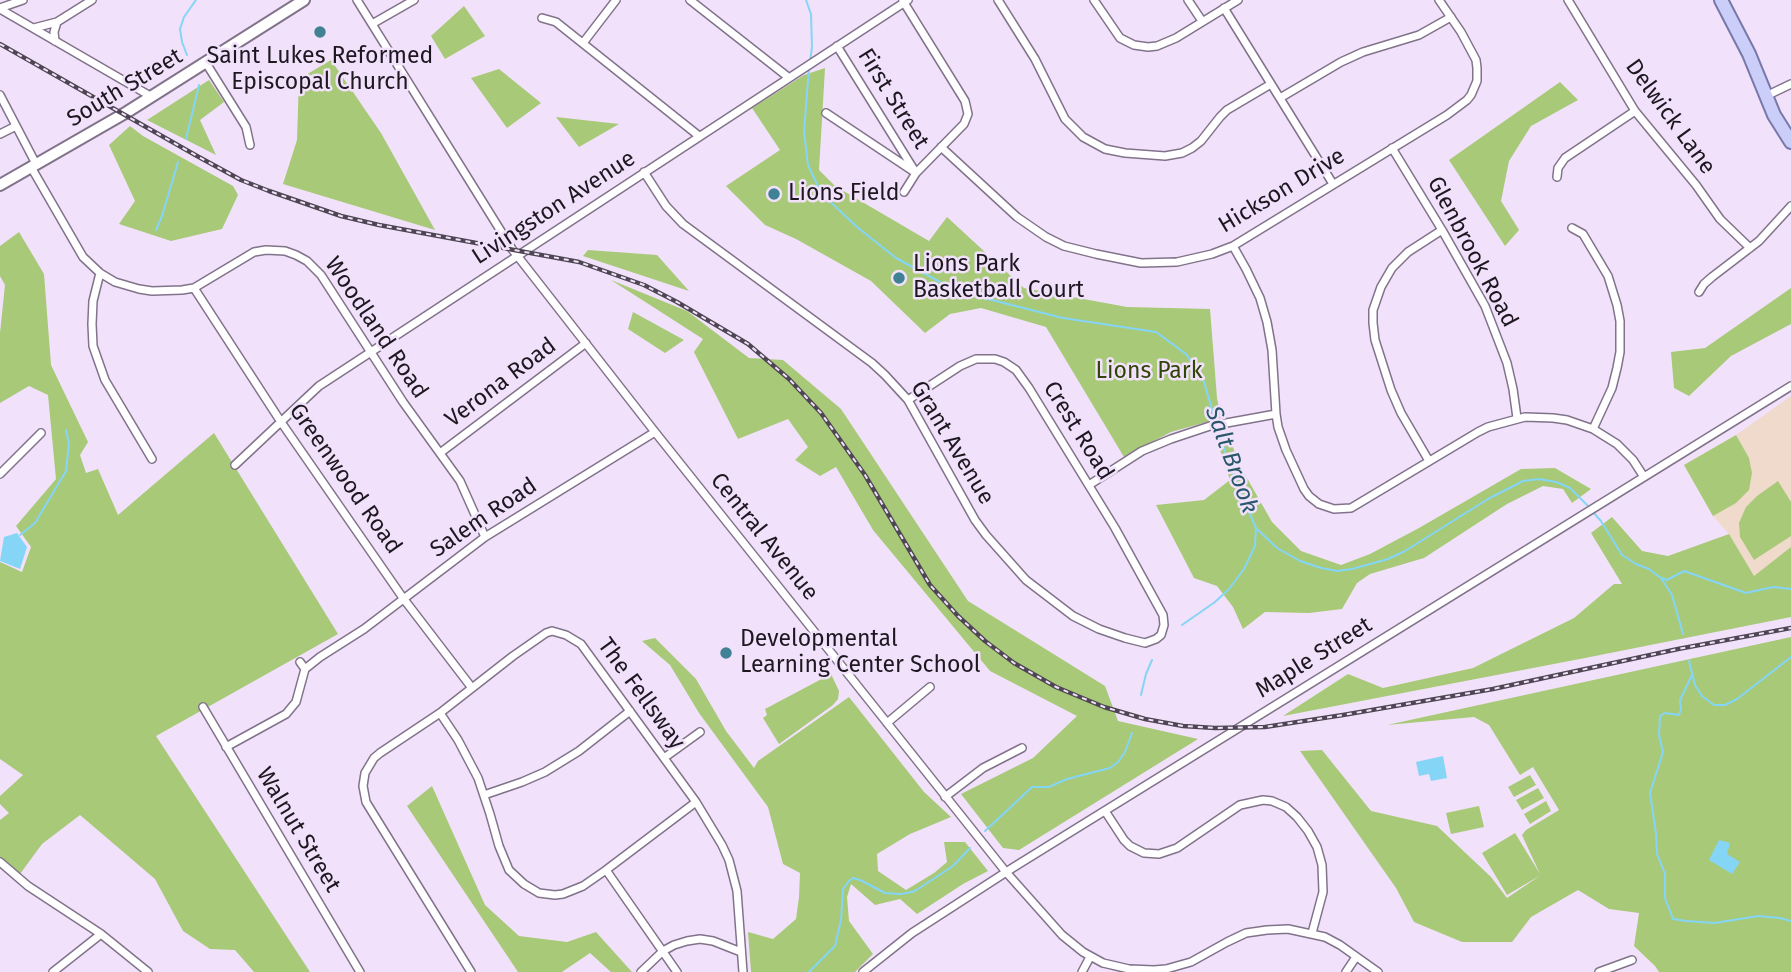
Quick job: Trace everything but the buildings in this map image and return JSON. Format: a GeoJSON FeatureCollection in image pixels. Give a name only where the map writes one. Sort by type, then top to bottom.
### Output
{"type":"FeatureCollection","features":[{"type":"Feature","properties":{"kind":"main road"},"geometry":{"type":"LineString","coordinates":[[1721,0],[1749,54],[1774,115],[1791,142]]}},
{"type":"Feature","properties":{"kind":"street"},"geometry":{"type":"LineString","coordinates":[[33,28],[57,22],[92,0]]}},
{"type":"Feature","properties":{"kind":"street","name":"South Street"},"geometry":{"type":"LineString","coordinates":[[0,185],[152,97],[304,0]]}},
{"type":"Feature","properties":{"kind":"street","name":"Central Avenue"},"geometry":{"type":"LineString","coordinates":[[357,0],[517,256],[945,797],[1062,935],[1090,957],[1116,967],[1166,969],[1191,962],[1246,933],[1279,929],[1325,937],[1378,972]]}},
{"type":"Feature","properties":{"kind":"street"},"geometry":{"type":"LineString","coordinates":[[583,43],[616,0]]}},
{"type":"Feature","properties":{"kind":"street"},"geometry":{"type":"LineString","coordinates":[[690,0],[788,77]]}},
{"type":"Feature","properties":{"kind":"street"},"geometry":{"type":"LineString","coordinates":[[998,0],[1035,59],[1060,112],[1070,126],[1090,142],[1105,149],[1165,156],[1187,151],[1206,137],[1227,110],[1271,84]]}},
{"type":"Feature","properties":{"kind":"street"},"geometry":{"type":"LineString","coordinates":[[1094,0],[1120,38],[1128,43],[1148,47],[1176,38],[1238,0]]}},
{"type":"Feature","properties":{"kind":"street"},"geometry":{"type":"LineString","coordinates":[[1188,0],[1202,21]]}},
{"type":"Feature","properties":{"kind":"street","name":"Hickson Drive"},"geometry":{"type":"LineString","coordinates":[[941,147],[1028,226],[1064,246],[1141,263],[1195,259],[1212,254],[1233,246],[1447,115],[1467,100],[1478,74],[1476,60],[1439,0]]}},
{"type":"Feature","properties":{"kind":"street","name":"Delwick Lane"},"geometry":{"type":"LineString","coordinates":[[1569,0],[1635,111],[1696,185],[1720,219],[1751,248]]}},
{"type":"Feature","properties":{"kind":"street"},"geometry":{"type":"LineString","coordinates":[[0,9],[21,1]]}},
{"type":"Feature","properties":{"kind":"street"},"geometry":{"type":"LineString","coordinates":[[16,18],[21,1]]}},
{"type":"Feature","properties":{"kind":"street"},"geometry":{"type":"LineString","coordinates":[[372,24],[409,1]]}},
{"type":"Feature","properties":{"kind":"street"},"geometry":{"type":"LineString","coordinates":[[904,192],[916,173],[964,124],[968,111],[965,101],[905,1]]}},
{"type":"Feature","properties":{"kind":"street","name":"Livingston Avenue"},"geometry":{"type":"LineString","coordinates":[[235,465],[318,386],[905,1]]}},
{"type":"Feature","properties":{"kind":"street"},"geometry":{"type":"LineString","coordinates":[[1224,8],[1333,184]]}},
{"type":"Feature","properties":{"kind":"street"},"geometry":{"type":"LineString","coordinates":[[0,9],[152,97]]}},
{"type":"Feature","properties":{"kind":"street"},"geometry":{"type":"LineString","coordinates":[[1280,98],[1341,62],[1363,52],[1419,35],[1451,17]]}},
{"type":"Feature","properties":{"kind":"street"},"geometry":{"type":"LineString","coordinates":[[542,18],[556,22],[699,136]]}},
{"type":"Feature","properties":{"kind":"street"},"geometry":{"type":"LineString","coordinates":[[55,41],[57,22]]}},
{"type":"Feature","properties":{"kind":"street","name":"First Street"},"geometry":{"type":"LineString","coordinates":[[837,46],[916,173]]}},
{"type":"Feature","properties":{"kind":"street"},"geometry":{"type":"LineString","coordinates":[[206,63],[246,127],[250,145]]}},
{"type":"Feature","properties":{"kind":"street"},"geometry":{"type":"LineString","coordinates":[[1766,96],[1791,84]]}},
{"type":"Feature","properties":{"kind":"street","name":"Woodland Road"},"geometry":{"type":"LineString","coordinates":[[0,94],[83,257],[100,273],[115,282],[139,289],[168,291],[194,288],[254,252],[272,250],[291,253],[307,261],[321,275],[370,353],[463,488],[485,537]]}},
{"type":"Feature","properties":{"kind":"street"},"geometry":{"type":"LineString","coordinates":[[1557,177],[1558,168],[1565,158],[1635,111]]}},
{"type":"Feature","properties":{"kind":"street"},"geometry":{"type":"LineString","coordinates":[[826,113],[916,173]]}},
{"type":"Feature","properties":{"kind":"street"},"geometry":{"type":"LineString","coordinates":[[0,134],[16,126]]}},
{"type":"Feature","properties":{"kind":"street","name":"Glenbrook Road"},"geometry":{"type":"LineString","coordinates":[[1392,148],[1485,306],[1513,389],[1517,418]]}},
{"type":"Feature","properties":{"kind":"street","name":"Grant Avenue"},"geometry":{"type":"LineString","coordinates":[[644,172],[666,206],[683,224],[873,363],[908,400],[975,520],[997,550],[1026,580],[1073,616],[1125,638],[1142,643],[1151,642],[1161,635],[1164,621]]}},
{"type":"Feature","properties":{"kind":"street"},"geometry":{"type":"LineString","coordinates":[[1699,292],[1712,277],[1751,248],[1791,206]]}},
{"type":"Feature","properties":{"kind":"street"},"geometry":{"type":"LineString","coordinates":[[1572,228],[1583,234],[1608,276],[1620,321],[1620,352],[1612,388],[1592,429]]}},
{"type":"Feature","properties":{"kind":"street"},"geometry":{"type":"LineString","coordinates":[[1429,461],[1391,390],[1375,340],[1373,310],[1381,287],[1392,268],[1408,252],[1442,230]]}},
{"type":"Feature","properties":{"kind":"street"},"geometry":{"type":"LineString","coordinates":[[1233,246],[1255,289],[1267,322],[1278,427],[1304,489],[1315,502],[1326,508],[1343,509],[1359,504],[1478,432],[1517,418],[1567,420],[1592,429],[1626,452],[1644,477]]}},
{"type":"Feature","properties":{"kind":"street"},"geometry":{"type":"LineString","coordinates":[[100,273],[93,301],[93,346],[105,380],[152,458]]}},
{"type":"Feature","properties":{"kind":"street","name":"Greenwood Road"},"geometry":{"type":"LineString","coordinates":[[194,288],[281,422],[403,597],[472,688]]}},
{"type":"Feature","properties":{"kind":"street","name":"Verona Road"},"geometry":{"type":"LineString","coordinates":[[440,453],[586,343]]}},
{"type":"Feature","properties":{"kind":"street","name":"Crest Road"},"geometry":{"type":"LineString","coordinates":[[908,400],[968,362],[986,358],[1004,362],[1016,370],[1115,528],[1164,621]]}},
{"type":"Feature","properties":{"kind":"street","name":"Maple Street"},"geometry":{"type":"LineString","coordinates":[[863,972],[912,933],[1006,872],[1791,386]]}},
{"type":"Feature","properties":{"kind":"street"},"geometry":{"type":"LineString","coordinates":[[1089,485],[1142,451],[1171,439],[1210,426],[1276,414]]}},
{"type":"Feature","properties":{"kind":"street","name":"Salem Road"},"geometry":{"type":"LineString","coordinates":[[306,669],[364,629],[485,537],[655,432]]}},
{"type":"Feature","properties":{"kind":"street"},"geometry":{"type":"LineString","coordinates":[[0,474],[41,433]]}},
{"type":"Feature","properties":{"kind":"street","name":"The Fellsway"},"geometry":{"type":"LineString","coordinates":[[471,972],[366,802],[363,786],[365,773],[380,753],[552,631],[581,644],[712,826],[729,860],[737,891],[743,972]]}},
{"type":"Feature","properties":{"kind":"street"},"geometry":{"type":"LineString","coordinates":[[226,747],[286,714],[296,702],[306,669],[300,662]]}},
{"type":"Feature","properties":{"kind":"street"},"geometry":{"type":"LineString","coordinates":[[887,723],[930,687]]}},
{"type":"Feature","properties":{"kind":"street","name":"Walnut Street"},"geometry":{"type":"LineString","coordinates":[[203,707],[360,972]]}},
{"type":"Feature","properties":{"kind":"street"},"geometry":{"type":"LineString","coordinates":[[484,795],[545,772],[579,751],[630,711]]}},
{"type":"Feature","properties":{"kind":"street"},"geometry":{"type":"LineString","coordinates":[[440,713],[468,759],[484,795],[503,859],[516,878],[531,889],[547,894],[563,894],[583,886],[696,802]]}},
{"type":"Feature","properties":{"kind":"street"},"geometry":{"type":"LineString","coordinates":[[664,758],[700,732]]}},
{"type":"Feature","properties":{"kind":"street"},"geometry":{"type":"LineString","coordinates":[[945,797],[983,768],[1021,748]]}},
{"type":"Feature","properties":{"kind":"street"},"geometry":{"type":"LineString","coordinates":[[1105,811],[1130,846],[1144,853],[1159,854],[1177,848],[1240,805],[1264,800],[1286,807],[1308,831],[1317,847],[1322,865],[1323,892],[1312,933]]}},
{"type":"Feature","properties":{"kind":"street"},"geometry":{"type":"LineString","coordinates":[[0,862],[148,972]]}},
{"type":"Feature","properties":{"kind":"street"},"geometry":{"type":"LineString","coordinates":[[606,870],[677,972]]}},
{"type":"Feature","properties":{"kind":"street"},"geometry":{"type":"LineString","coordinates":[[53,972],[100,934]]}},
{"type":"Feature","properties":{"kind":"street"},"geometry":{"type":"LineString","coordinates":[[641,972],[663,951],[680,942],[700,939],[741,952]]}},
{"type":"Feature","properties":{"kind":"street"},"geometry":{"type":"LineString","coordinates":[[1082,972],[1090,957]]}},
{"type":"Feature","properties":{"kind":"street"},"geometry":{"type":"LineString","coordinates":[[1346,972],[1356,957]]}},
{"type":"Feature","properties":{"kind":"street"},"geometry":{"type":"LineString","coordinates":[[1599,972],[1632,960]]}},
{"type":"Feature","properties":{"kind":"shaded area"},"geometry":{"type":"Polygon","coordinates":[[[1791,396],[1791,547],[1754,577],[1729,534],[1713,516],[1684,465],[1736,435],[1791,396]]]}},
{"type":"Feature","properties":{"kind":"green space"},"geometry":{"type":"Polygon","coordinates":[[[464,6],[485,36],[445,59],[431,36],[464,6]]]}},
{"type":"Feature","properties":{"kind":"green space"},"geometry":{"type":"Polygon","coordinates":[[[331,60],[381,133],[435,230],[283,184],[297,140],[299,79],[331,60]]]}},
{"type":"Feature","properties":{"kind":"green space","name":"Lions Park"},"geometry":{"type":"Polygon","coordinates":[[[825,68],[819,170],[835,186],[929,241],[947,217],[1024,288],[1127,307],[1210,309],[1221,418],[1171,432],[1124,457],[1046,327],[981,308],[950,314],[925,333],[871,281],[796,239],[765,225],[726,186],[780,150],[752,108],[804,75],[825,68]]]}},
{"type":"Feature","properties":{"kind":"green space"},"geometry":{"type":"Polygon","coordinates":[[[499,69],[541,103],[507,128],[471,78],[499,69]]]}},
{"type":"Feature","properties":{"kind":"green space"},"geometry":{"type":"Polygon","coordinates":[[[209,80],[224,102],[200,120],[216,155],[147,120],[209,80]]]}},
{"type":"Feature","properties":{"kind":"green space"},"geometry":{"type":"Polygon","coordinates":[[[1560,82],[1578,100],[1531,126],[1509,161],[1501,201],[1519,230],[1505,246],[1449,160],[1560,82]]]}},
{"type":"Feature","properties":{"kind":"green space"},"geometry":{"type":"Polygon","coordinates":[[[556,117],[619,124],[579,147],[556,117]]]}},
{"type":"Feature","properties":{"kind":"green space"},"geometry":{"type":"Polygon","coordinates":[[[130,126],[233,186],[238,195],[222,229],[171,241],[119,224],[135,201],[109,145],[130,126]]]}},
{"type":"Feature","properties":{"kind":"green space"},"geometry":{"type":"Polygon","coordinates":[[[19,232],[44,274],[51,365],[88,442],[80,455],[86,473],[98,469],[118,515],[214,433],[338,634],[156,736],[310,972],[254,972],[235,950],[210,949],[183,931],[155,879],[80,815],[42,844],[20,874],[0,858],[0,820],[9,813],[0,804],[0,796],[23,775],[0,759],[0,562],[22,572],[31,547],[16,526],[56,479],[48,395],[29,386],[0,403],[0,333],[5,285],[0,276],[0,246],[19,232]]]}},
{"type":"Feature","properties":{"kind":"green space"},"geometry":{"type":"Polygon","coordinates":[[[588,250],[657,255],[689,291],[583,256],[588,250]]]}},
{"type":"Feature","properties":{"kind":"green space"},"geometry":{"type":"Polygon","coordinates":[[[611,280],[687,311],[749,358],[783,360],[841,409],[968,601],[1105,686],[1118,721],[1198,739],[1019,850],[1003,848],[961,794],[1033,758],[1077,716],[990,671],[873,530],[836,467],[820,476],[795,460],[808,447],[788,419],[738,439],[694,352],[703,339],[611,280]]]}},
{"type":"Feature","properties":{"kind":"green space"},"geometry":{"type":"Polygon","coordinates":[[[1791,288],[1791,324],[1731,356],[1689,396],[1674,388],[1671,352],[1705,348],[1791,288]]]}},
{"type":"Feature","properties":{"kind":"green space"},"geometry":{"type":"Polygon","coordinates":[[[633,312],[684,340],[665,353],[628,329],[633,312]]]}},
{"type":"Feature","properties":{"kind":"green space"},"geometry":{"type":"Polygon","coordinates":[[[1736,435],[1749,458],[1752,473],[1749,490],[1736,503],[1713,516],[1684,465],[1736,435]]]}},
{"type":"Feature","properties":{"kind":"green space"},"geometry":{"type":"Polygon","coordinates":[[[1229,436],[1239,464],[1272,522],[1301,551],[1341,565],[1370,554],[1419,528],[1521,469],[1555,468],[1591,489],[1572,503],[1563,489],[1543,486],[1507,504],[1424,558],[1370,574],[1357,583],[1342,609],[1309,613],[1265,612],[1243,629],[1233,607],[1217,586],[1194,578],[1156,505],[1204,500],[1230,480],[1217,441],[1229,436]]]}},
{"type":"Feature","properties":{"kind":"green space"},"geometry":{"type":"Polygon","coordinates":[[[1778,481],[1791,502],[1791,536],[1754,560],[1740,537],[1739,523],[1746,507],[1778,481]]]}},
{"type":"Feature","properties":{"kind":"green space"},"geometry":{"type":"Polygon","coordinates":[[[1612,517],[1642,551],[1668,556],[1729,534],[1754,576],[1791,547],[1791,617],[1283,716],[1348,674],[1383,688],[1473,668],[1574,618],[1614,584],[1622,584],[1591,533],[1612,517]]]}},
{"type":"Feature","properties":{"kind":"green space"},"geometry":{"type":"Polygon","coordinates":[[[1791,637],[1791,972],[1659,972],[1634,946],[1639,913],[1609,909],[1578,890],[1531,917],[1512,942],[1462,942],[1414,922],[1396,888],[1300,751],[1322,750],[1371,811],[1437,826],[1491,877],[1507,898],[1541,875],[1507,895],[1482,853],[1515,833],[1540,874],[1522,835],[1559,810],[1533,767],[1520,775],[1489,725],[1474,717],[1387,725],[1791,637]]]}},
{"type":"Feature","properties":{"kind":"green space"},"geometry":{"type":"Polygon","coordinates":[[[655,638],[696,679],[726,731],[754,768],[758,761],[849,697],[924,792],[951,817],[910,834],[877,854],[878,871],[906,890],[947,862],[944,842],[965,842],[988,871],[917,914],[900,899],[875,905],[851,884],[847,897],[849,921],[873,954],[855,972],[751,972],[748,932],[773,939],[796,919],[800,873],[783,864],[768,807],[699,713],[670,665],[642,641],[655,638]]]}},
{"type":"Feature","properties":{"kind":"green space"},"geometry":{"type":"Polygon","coordinates":[[[831,674],[839,691],[838,699],[779,744],[763,718],[767,715],[765,709],[831,674]]]}},
{"type":"Feature","properties":{"kind":"green space"},"geometry":{"type":"Polygon","coordinates":[[[1530,775],[1536,785],[1514,797],[1508,787],[1530,775]]]}},
{"type":"Feature","properties":{"kind":"green space"},"geometry":{"type":"Polygon","coordinates":[[[432,786],[485,905],[519,936],[567,942],[596,932],[632,972],[611,972],[590,953],[562,972],[518,972],[407,806],[432,786]]]}},
{"type":"Feature","properties":{"kind":"green space"},"geometry":{"type":"Polygon","coordinates":[[[1538,788],[1544,798],[1522,810],[1516,800],[1538,788]]]}},
{"type":"Feature","properties":{"kind":"green space"},"geometry":{"type":"Polygon","coordinates":[[[1546,801],[1551,811],[1530,824],[1524,814],[1546,801]]]}},
{"type":"Feature","properties":{"kind":"green space"},"geometry":{"type":"Polygon","coordinates":[[[1479,806],[1484,827],[1451,834],[1446,813],[1479,806]]]}},
{"type":"Feature","properties":{"kind":"water"},"geometry":{"type":"Polygon","coordinates":[[[17,533],[27,547],[20,569],[0,561],[4,537],[17,533]]]}},
{"type":"Feature","properties":{"kind":"water"},"geometry":{"type":"Polygon","coordinates":[[[1443,756],[1447,778],[1431,781],[1429,774],[1419,776],[1416,762],[1443,756]]]}},
{"type":"Feature","properties":{"kind":"water"},"geometry":{"type":"Polygon","coordinates":[[[1719,840],[1730,843],[1727,854],[1740,862],[1732,874],[1709,860],[1719,840]]]}},
{"type":"Feature","properties":{"kind":"waterway"},"geometry":{"type":"LineString","coordinates":[[187,55],[180,29],[184,17],[196,0]]}},
{"type":"Feature","properties":{"kind":"waterway","name":"Salt Brook"},"geometry":{"type":"LineString","coordinates":[[806,0],[811,14],[810,62]]}},
{"type":"Feature","properties":{"kind":"waterway","name":"Salt Brook"},"geometry":{"type":"LineString","coordinates":[[809,68],[804,132],[808,165],[821,193],[857,227],[896,258],[940,282],[980,297],[1063,318],[1156,332],[1186,354],[1204,382],[1216,423]]}},
{"type":"Feature","properties":{"kind":"waterway"},"geometry":{"type":"LineString","coordinates":[[186,139],[199,85]]}},
{"type":"Feature","properties":{"kind":"waterway"},"geometry":{"type":"LineString","coordinates":[[156,230],[178,162]]}},
{"type":"Feature","properties":{"kind":"waterway","name":"Salt Brook"},"geometry":{"type":"LineString","coordinates":[[1217,429],[1256,528],[1277,548],[1300,561],[1321,568],[1337,571],[1352,569],[1388,559],[1523,481],[1539,479],[1556,482],[1570,488],[1589,507]]}},
{"type":"Feature","properties":{"kind":"waterway"},"geometry":{"type":"LineString","coordinates":[[20,535],[35,523],[66,471],[69,444],[66,430]]}},
{"type":"Feature","properties":{"kind":"waterway","name":"Salt Brook"},"geometry":{"type":"LineString","coordinates":[[1592,511],[1622,555],[1661,578],[1672,595],[1683,634]]}},
{"type":"Feature","properties":{"kind":"waterway"},"geometry":{"type":"LineString","coordinates":[[1182,625],[1229,589],[1244,569],[1255,546],[1256,528]]}},
{"type":"Feature","properties":{"kind":"waterway","name":"Salt Brook"},"geometry":{"type":"LineString","coordinates":[[1662,578],[1667,580],[1684,571],[1746,593],[1773,587],[1791,589]]}},
{"type":"Feature","properties":{"kind":"waterway","name":"Salt Brook"},"geometry":{"type":"LineString","coordinates":[[1689,661],[1695,685],[1702,696],[1714,705],[1725,705],[1737,699],[1791,657]]}},
{"type":"Feature","properties":{"kind":"waterway"},"geometry":{"type":"LineString","coordinates":[[1141,695],[1152,660]]}},
{"type":"Feature","properties":{"kind":"waterway"},"geometry":{"type":"LineString","coordinates":[[1692,675],[1680,700],[1679,715],[1665,713],[1660,716],[1659,735],[1663,752],[1650,793],[1657,854],[1665,874],[1665,898],[1673,919],[1715,923],[1758,916],[1791,921]]}},
{"type":"Feature","properties":{"kind":"waterway"},"geometry":{"type":"LineString","coordinates":[[985,831],[1032,787],[1049,787],[1067,779],[1110,768],[1125,752],[1132,733]]}},
{"type":"Feature","properties":{"kind":"waterway"},"geometry":{"type":"LineString","coordinates":[[809,972],[835,946],[841,920],[843,889],[849,881],[853,878],[860,880],[885,893],[915,891],[953,866],[970,848]]}},
{"type":"Feature","properties":{"kind":"railway"},"geometry":{"type":"LineString","coordinates":[[0,44],[241,180],[341,216],[579,262],[644,285],[748,344],[789,379],[821,413],[865,475],[930,585],[958,616],[1014,663],[1056,687],[1104,707],[1183,726],[1265,727],[1493,689],[1791,628]]}},
{"type":"Feature","properties":{"kind":"place","name":"Saint Lukes Reformed Episcopal Church"},"geometry":{"type":"Point","coordinates":[320,32]}},
{"type":"Feature","properties":{"kind":"place","name":"Lions Field"},"geometry":{"type":"Point","coordinates":[774,194]}},
{"type":"Feature","properties":{"kind":"place","name":"Lions Park Basketball Court"},"geometry":{"type":"Point","coordinates":[899,278]}},
{"type":"Feature","properties":{"kind":"place","name":"Developmental Learning Center School"},"geometry":{"type":"Point","coordinates":[726,653]}}]}
